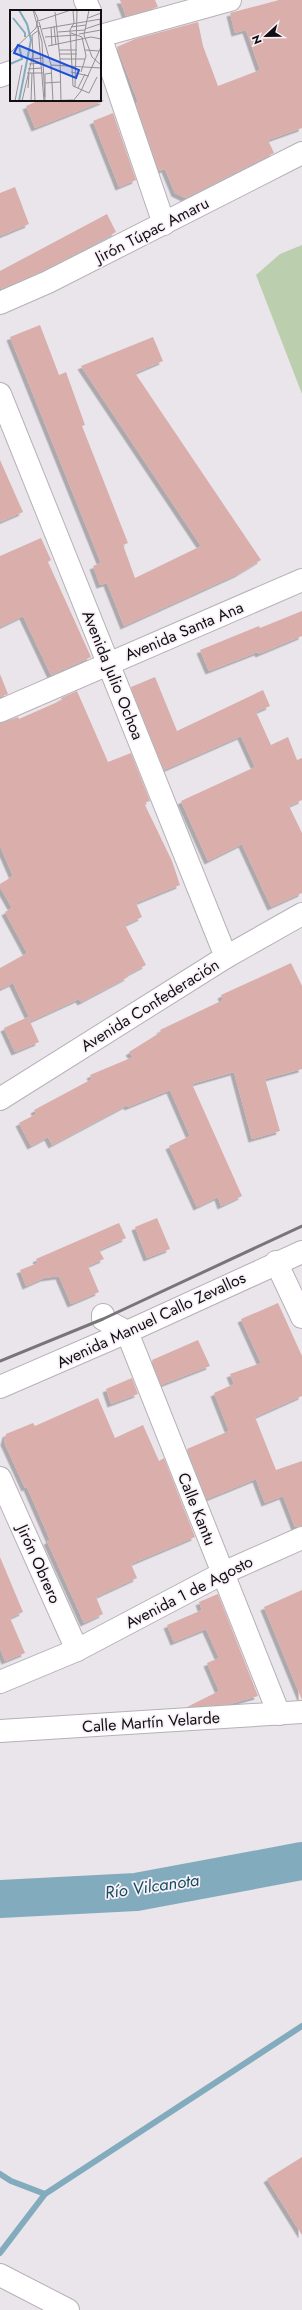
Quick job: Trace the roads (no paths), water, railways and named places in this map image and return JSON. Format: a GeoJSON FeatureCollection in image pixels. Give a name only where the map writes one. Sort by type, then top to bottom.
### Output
{"type":"FeatureCollection","features":[{"type":"Feature","properties":{"kind":"main road"},"geometry":{"type":"LineString","coordinates":[[85,0],[90,10]]}},
{"type":"Feature","properties":{"kind":"main road"},"geometry":{"type":"LineString","coordinates":[[101,36],[230,0]]}},
{"type":"Feature","properties":{"kind":"main road"},"geometry":{"type":"LineString","coordinates":[[101,39],[164,224]]}},
{"type":"Feature","properties":{"kind":"main road"},"geometry":{"type":"LineString","coordinates":[[0,76],[10,72]]}},
{"type":"Feature","properties":{"kind":"main road","name":"Jirón Túpac Amaru"},"geometry":{"type":"LineString","coordinates":[[0,303],[48,282],[302,153]]}},
{"type":"Feature","properties":{"kind":"main road","name":"Avenida Julio Ochoa"},"geometry":{"type":"LineString","coordinates":[[0,394],[226,957]]}},
{"type":"Feature","properties":{"kind":"main road","name":"Avenida Santa Ana"},"geometry":{"type":"LineString","coordinates":[[0,711],[302,580]]}},
{"type":"Feature","properties":{"kind":"main road","name":"Avenida Confederación"},"geometry":{"type":"LineString","coordinates":[[0,1100],[226,957],[302,914]]}},
{"type":"Feature","properties":{"kind":"main road","name":"Avenida Manuel Callo Zevallos"},"geometry":{"type":"LineString","coordinates":[[0,1387],[127,1332],[276,1262],[302,1252]]}},
{"type":"Feature","properties":{"kind":"main road"},"geometry":{"type":"LineString","coordinates":[[276,1262],[302,1317]]}},
{"type":"Feature","properties":{"kind":"main road"},"geometry":{"type":"LineString","coordinates":[[103,1315],[103,1319],[127,1332]]}},
{"type":"Feature","properties":{"kind":"main road","name":"Calle Kantu"},"geometry":{"type":"LineString","coordinates":[[127,1332],[278,1714]]}},
{"type":"Feature","properties":{"kind":"main road","name":"Jirón Obrero"},"geometry":{"type":"LineString","coordinates":[[0,1478],[77,1650]]}},
{"type":"Feature","properties":{"kind":"main road","name":"Avenida 1 de Agosto"},"geometry":{"type":"LineString","coordinates":[[0,1682],[77,1650],[223,1573],[302,1538]]}},
{"type":"Feature","properties":{"kind":"main road","name":"Calle Martín Velarde"},"geometry":{"type":"LineString","coordinates":[[0,1731],[302,1712]]}},
{"type":"Feature","properties":{"kind":"main road"},"geometry":{"type":"LineString","coordinates":[[0,2275],[68,2310]]}},
{"type":"Feature","properties":{"kind":"waterway","name":"Río Vilcanota"},"geometry":{"type":"LineString","coordinates":[[0,1899],[136,1892],[302,1861]]}},
{"type":"Feature","properties":{"kind":"waterway"},"geometry":{"type":"LineString","coordinates":[[0,2253],[45,2194],[302,2026]]}},
{"type":"Feature","properties":{"kind":"waterway"},"geometry":{"type":"LineString","coordinates":[[0,2174],[11,2181],[45,2194]]}},
{"type":"Feature","properties":{"kind":"railway"},"geometry":{"type":"LineString","coordinates":[[0,1361],[103,1319],[302,1226]]}}]}
